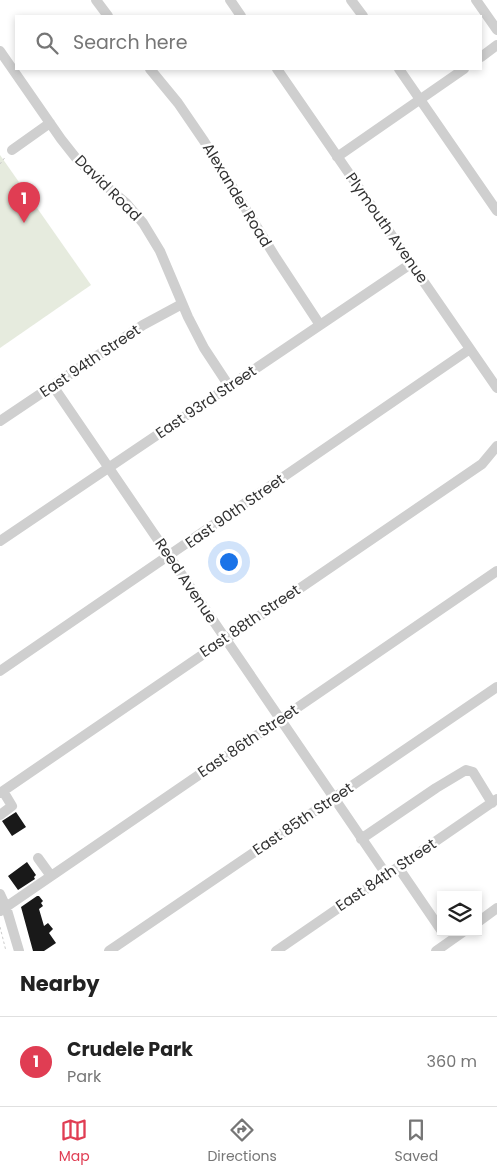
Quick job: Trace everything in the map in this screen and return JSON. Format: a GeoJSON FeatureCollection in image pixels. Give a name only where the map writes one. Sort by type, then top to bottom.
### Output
{"type":"FeatureCollection","features":[{"type":"Feature","properties":{"kind":"street"},"geometry":{"type":"LineString","coordinates":[[96,0],[107,15]]}},
{"type":"Feature","properties":{"kind":"street"},"geometry":{"type":"LineString","coordinates":[[230,0],[240,15]]}},
{"type":"Feature","properties":{"kind":"street"},"geometry":{"type":"LineString","coordinates":[[351,0],[361,15]]}},
{"type":"Feature","properties":{"kind":"street"},"geometry":{"type":"LineString","coordinates":[[476,0],[497,30]]}},
{"type":"Feature","properties":{"kind":"street"},"geometry":{"type":"LineString","coordinates":[[482,55],[497,45]]}},
{"type":"Feature","properties":{"kind":"street","name":"David Road"},"geometry":{"type":"LineString","coordinates":[[0,51],[76,158],[126,203],[143,223],[160,251],[182,304],[204,348],[229,386]]}},
{"type":"Feature","properties":{"kind":"street","name":"Alexander Road"},"geometry":{"type":"LineString","coordinates":[[151,70],[178,103],[204,140],[284,272],[320,325]]}},
{"type":"Feature","properties":{"kind":"street","name":"Plymouth Avenue"},"geometry":{"type":"LineString","coordinates":[[278,70],[497,388]]}},
{"type":"Feature","properties":{"kind":"street"},"geometry":{"type":"LineString","coordinates":[[399,70],[497,211]]}},
{"type":"Feature","properties":{"kind":"street"},"geometry":{"type":"LineString","coordinates":[[337,157],[463,70]]}},
{"type":"Feature","properties":{"kind":"street"},"geometry":{"type":"LineString","coordinates":[[12,150],[50,123]]}},
{"type":"Feature","properties":{"kind":"street","name":"East 93rd Street"},"geometry":{"type":"LineString","coordinates":[[0,541],[412,263]]}},
{"type":"Feature","properties":{"kind":"street","name":"East 94th Street"},"geometry":{"type":"LineString","coordinates":[[0,422],[143,325],[182,304]]}},
{"type":"Feature","properties":{"kind":"street","name":"East 90th Street"},"geometry":{"type":"LineString","coordinates":[[0,672],[470,349]]}},
{"type":"Feature","properties":{"kind":"street","name":"Reed Avenue"},"geometry":{"type":"LineString","coordinates":[[53,386],[386,874]]}},
{"type":"Feature","properties":{"kind":"street","name":"East 88th Street"},"geometry":{"type":"LineString","coordinates":[[1,792],[482,464],[497,446]]}},
{"type":"Feature","properties":{"kind":"street","name":"East 86th Street"},"geometry":{"type":"LineString","coordinates":[[3,909],[497,571]]}},
{"type":"Feature","properties":{"kind":"street","name":"East 85th Street"},"geometry":{"type":"LineString","coordinates":[[109,951],[497,687]]}},
{"type":"Feature","properties":{"kind":"street"},"geometry":{"type":"LineString","coordinates":[[361,839],[464,771],[470,770],[473,772],[494,801]]}},
{"type":"Feature","properties":{"kind":"street"},"geometry":{"type":"LineString","coordinates":[[0,815],[12,806],[1,792]]}},
{"type":"Feature","properties":{"kind":"street","name":"East 84th Street"},"geometry":{"type":"LineString","coordinates":[[276,951],[494,801]]}},
{"type":"Feature","properties":{"kind":"street"},"geometry":{"type":"LineString","coordinates":[[38,858],[51,876]]}},
{"type":"Feature","properties":{"kind":"street"},"geometry":{"type":"LineString","coordinates":[[398,867],[437,924]]}},
{"type":"Feature","properties":{"kind":"street"},"geometry":{"type":"LineString","coordinates":[[0,894],[3,909],[19,951]]}},
{"type":"Feature","properties":{"kind":"street"},"geometry":{"type":"LineString","coordinates":[[482,919],[497,908]]}},
{"type":"Feature","properties":{"kind":"street"},"geometry":{"type":"LineString","coordinates":[[445,936],[452,947]]}},
{"type":"Feature","properties":{"kind":"street"},"geometry":{"type":"LineString","coordinates":[[436,951],[452,947],[460,936]]}},
{"type":"Feature","properties":{"kind":"path"},"geometry":{"type":"LineString","coordinates":[[0,164],[12,150]]}},
{"type":"Feature","properties":{"kind":"path"},"geometry":{"type":"LineString","coordinates":[[0,927],[6,951]]}},
{"type":"Feature","properties":{"kind":"shaded area"},"geometry":{"type":"Polygon","coordinates":[[[0,155],[91,285],[0,348],[0,155]]]}},
{"type":"Feature","properties":{"kind":"building"},"geometry":{"type":"Polygon","coordinates":[[[16,812],[26,827],[12,836],[2,821],[16,812]]]}},
{"type":"Feature","properties":{"kind":"building"},"geometry":{"type":"Polygon","coordinates":[[[27,862],[36,875],[35,879],[18,890],[8,876],[27,862]]]}},
{"type":"Feature","properties":{"kind":"building"},"geometry":{"type":"Polygon","coordinates":[[[37,896],[43,901],[41,903],[43,906],[39,909],[44,926],[48,923],[53,929],[49,933],[56,943],[44,951],[33,951],[21,907],[37,896]]]}},
{"type":"Feature","properties":{"kind":"place","name":"Crudele Park"},"geometry":{"type":"Point","coordinates":[24,223]}}]}
